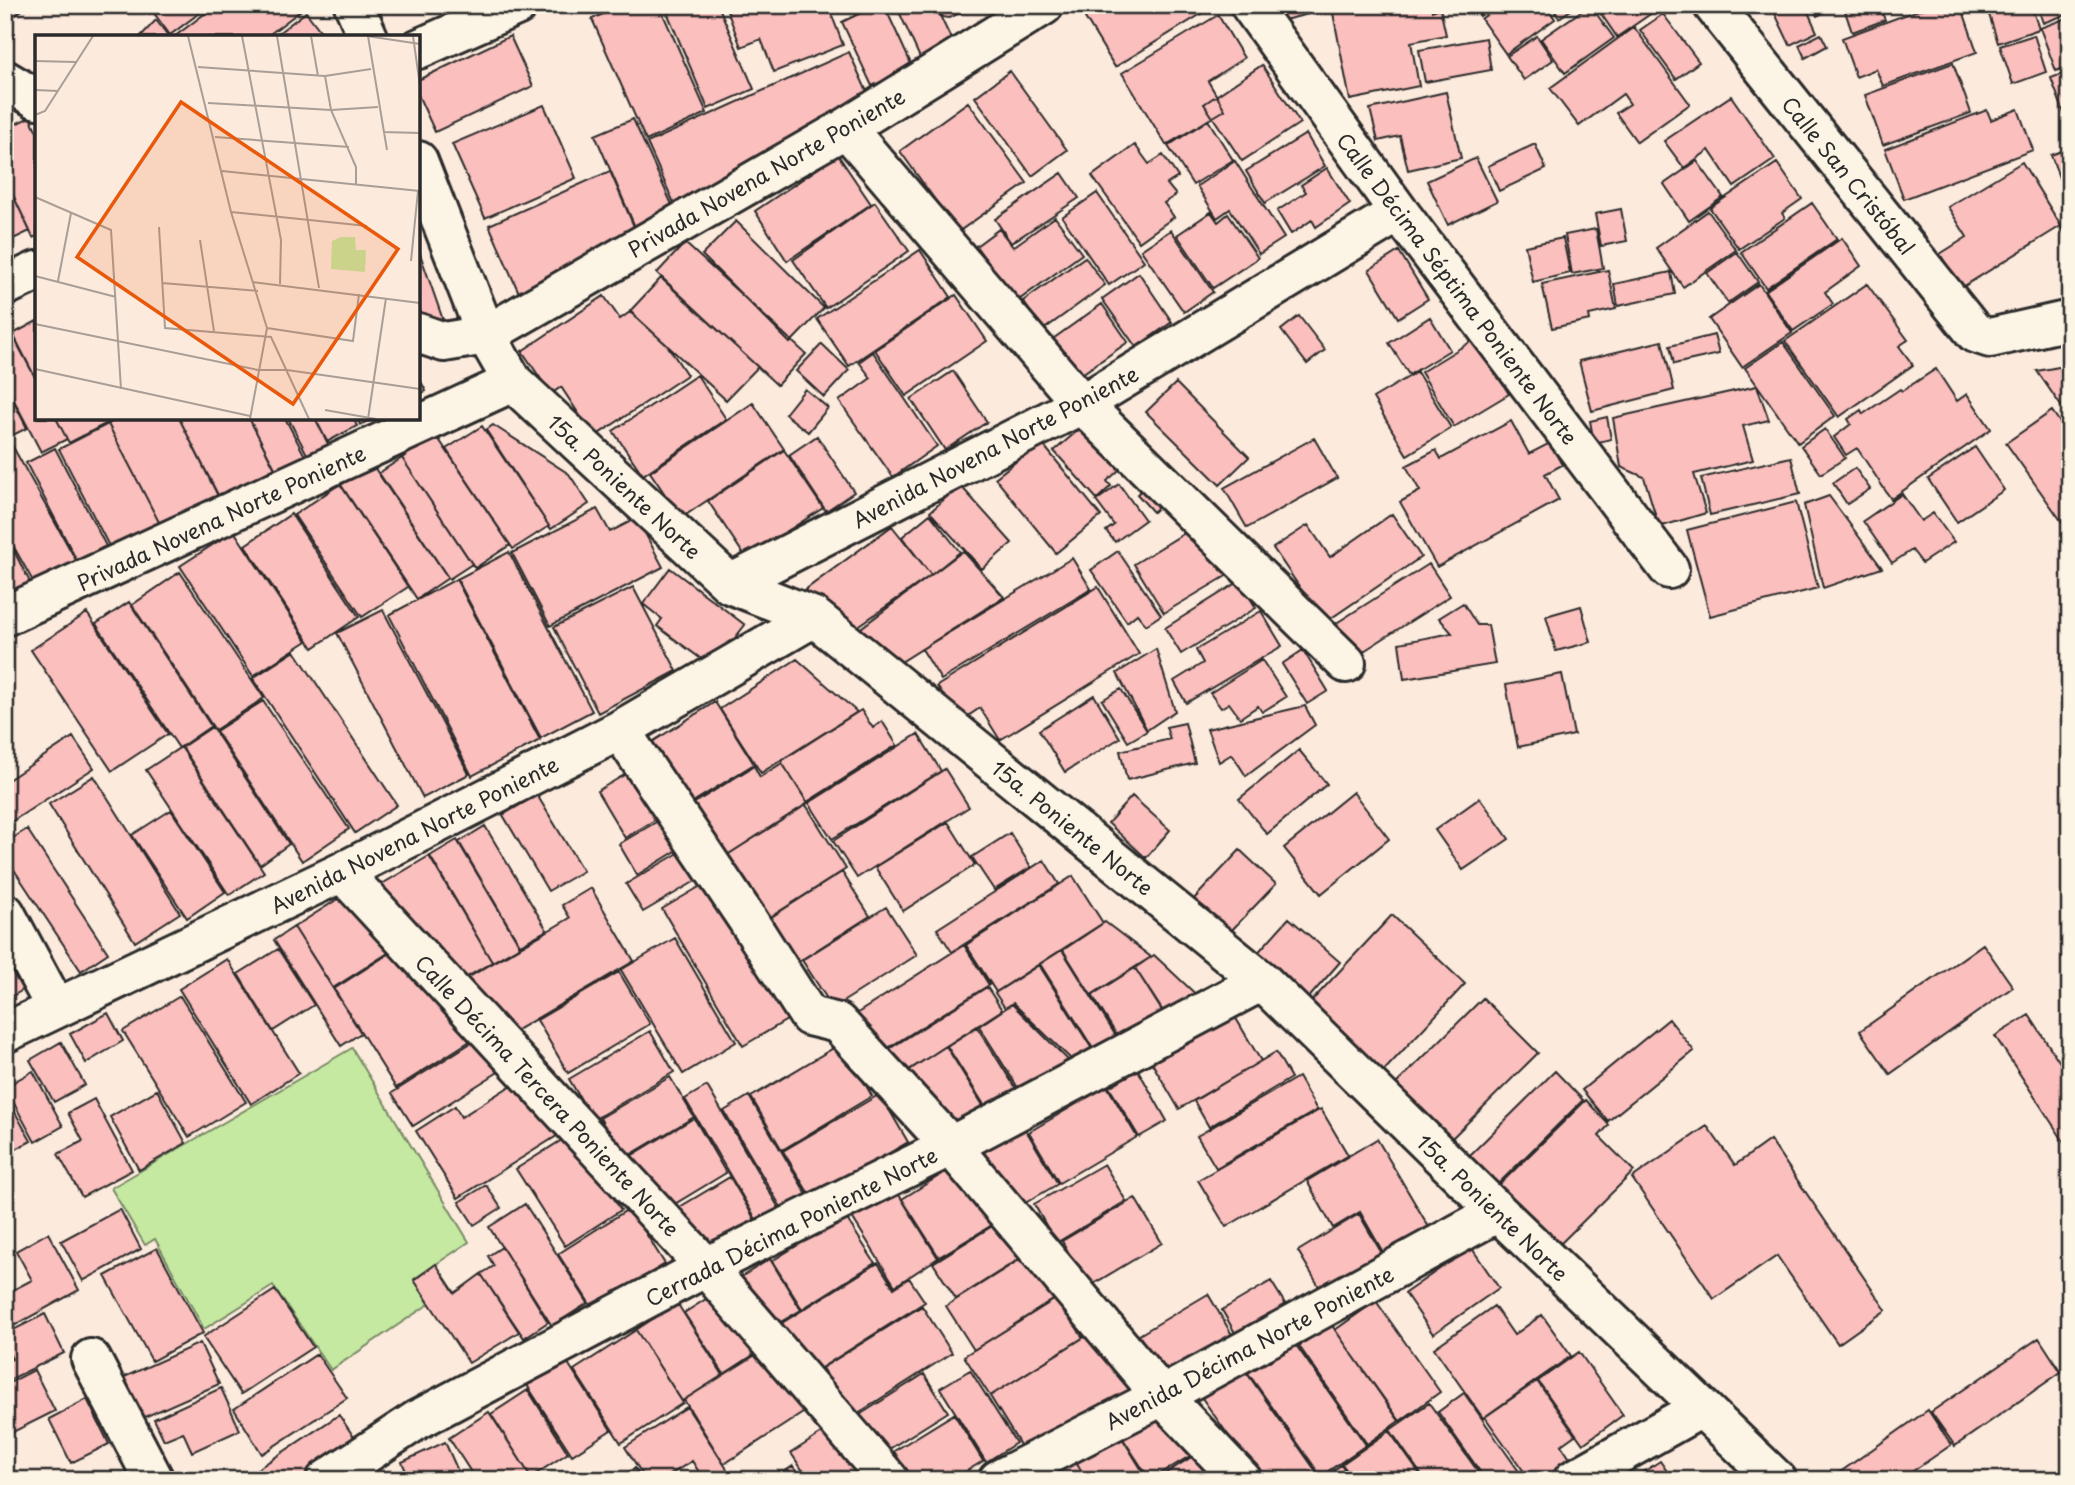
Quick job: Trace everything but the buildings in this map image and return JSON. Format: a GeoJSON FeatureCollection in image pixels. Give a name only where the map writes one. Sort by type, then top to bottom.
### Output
{"type":"FeatureCollection","features":[{"type":"Feature","properties":{"kind":"street"},"geometry":{"type":"LineString","coordinates":[[354,5],[367,35]]}},
{"type":"Feature","properties":{"kind":"street"},"geometry":{"type":"LineString","coordinates":[[420,48],[518,5]]}},
{"type":"Feature","properties":{"kind":"street","name":"Privada Novena Norte Poniente"},"geometry":{"type":"LineString","coordinates":[[486,335],[846,128],[1044,5]]}},
{"type":"Feature","properties":{"kind":"street","name":"Calle Décima Séptima Poniente Norte"},"geometry":{"type":"LineString","coordinates":[[1250,5],[1399,212],[1669,569]]}},
{"type":"Feature","properties":{"kind":"street","name":"Calle San Cristóbal"},"geometry":{"type":"LineString","coordinates":[[1713,5],[1975,334],[1990,338],[2070,320]]}},
{"type":"Feature","properties":{"kind":"street"},"geometry":{"type":"LineString","coordinates":[[5,80],[35,98]]}},
{"type":"Feature","properties":{"kind":"street"},"geometry":{"type":"LineString","coordinates":[[846,128],[1082,404],[1346,663]]}},
{"type":"Feature","properties":{"kind":"street","name":"15a. Poniente Norte"},"geometry":{"type":"LineString","coordinates":[[420,166],[486,335],[513,382],[730,584],[814,617],[1262,981],[1777,1480]]}},
{"type":"Feature","properties":{"kind":"street","name":"Avenida Novena Norte Poniente"},"geometry":{"type":"LineString","coordinates":[[730,584],[1082,404],[1399,212]]}},
{"type":"Feature","properties":{"kind":"street"},"geometry":{"type":"LineString","coordinates":[[5,286],[35,272]]}},
{"type":"Feature","properties":{"kind":"street"},"geometry":{"type":"LineString","coordinates":[[420,335],[443,342],[486,335]]}},
{"type":"Feature","properties":{"kind":"street","name":"Privada Novena Norte Poniente"},"geometry":{"type":"LineString","coordinates":[[5,616],[513,382]]}},
{"type":"Feature","properties":{"kind":"street","name":"Avenida Novena Norte Poniente"},"geometry":{"type":"LineString","coordinates":[[5,1033],[342,872],[621,730],[814,617]]}},
{"type":"Feature","properties":{"kind":"street"},"geometry":{"type":"LineString","coordinates":[[621,730],[809,1016],[838,1023],[951,1146],[1162,1396],[1242,1480]]}},
{"type":"Feature","properties":{"kind":"street","name":"Calle Décima Tercera Poniente Norte"},"geometry":{"type":"LineString","coordinates":[[342,872],[706,1267],[889,1480]]}},
{"type":"Feature","properties":{"kind":"street"},"geometry":{"type":"LineString","coordinates":[[5,913],[56,1008]]}},
{"type":"Feature","properties":{"kind":"street","name":"Cerrada Décima Poniente Norte"},"geometry":{"type":"LineString","coordinates":[[326,1480],[417,1420],[706,1267],[951,1146],[1262,981]]}},
{"type":"Feature","properties":{"kind":"street","name":"Avenida Décima Norte Poniente"},"geometry":{"type":"LineString","coordinates":[[998,1480],[1162,1396],[1498,1212]]}},
{"type":"Feature","properties":{"kind":"street"},"geometry":{"type":"LineString","coordinates":[[91,1359],[155,1480]]}},
{"type":"Feature","properties":{"kind":"street"},"geometry":{"type":"LineString","coordinates":[[1573,1480],[1701,1408]]}},
{"type":"Feature","properties":{"kind":"green space"},"geometry":{"type":"Polygon","coordinates":[[[352,1048],[469,1242],[414,1279],[429,1304],[331,1370],[273,1286],[204,1329],[155,1239],[145,1245],[111,1188],[352,1048]]]}}]}
